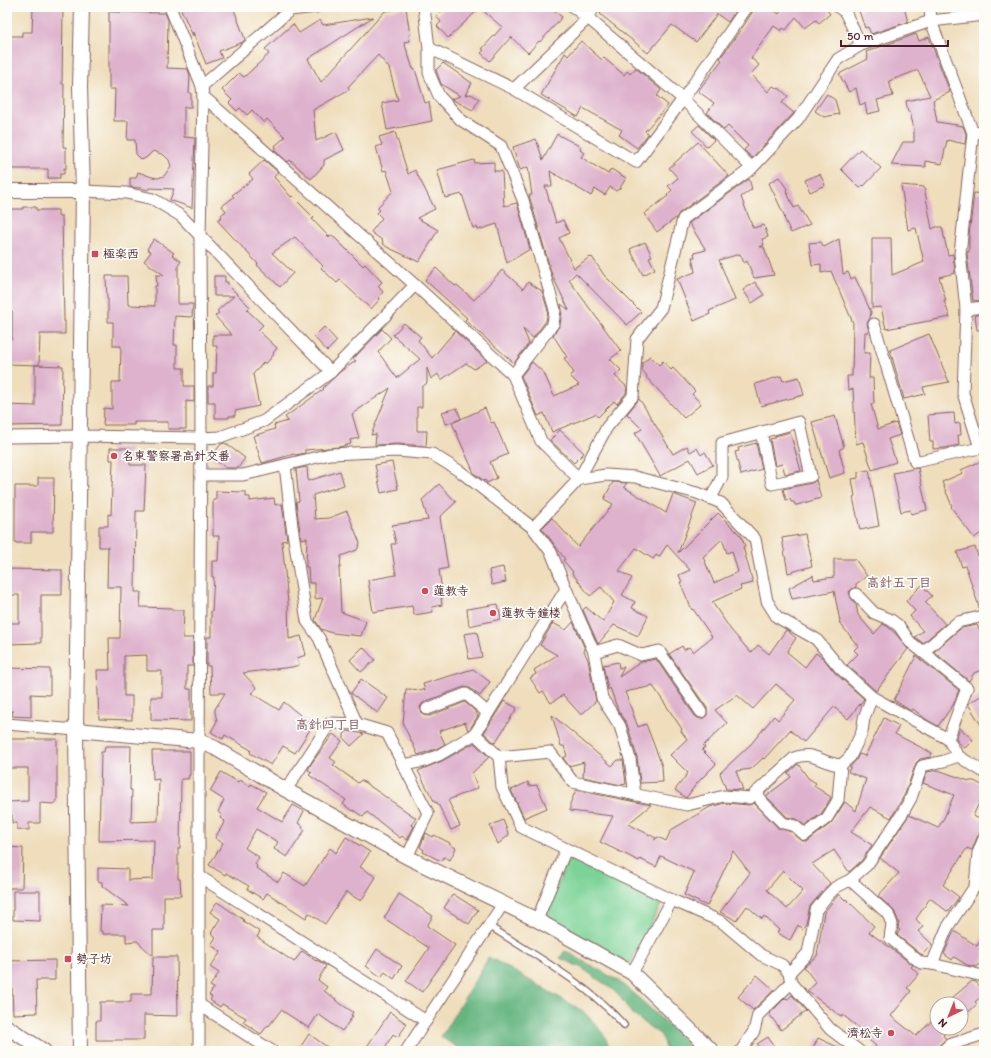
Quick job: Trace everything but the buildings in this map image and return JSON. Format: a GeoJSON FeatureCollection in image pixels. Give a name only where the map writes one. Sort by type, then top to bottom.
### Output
{"type":"FeatureCollection","features":[{"type":"Feature","properties":{"kind":"street"},"geometry":{"type":"LineString","coordinates":[[80,1051],[76,730],[83,191],[80,86],[82,7]]}},
{"type":"Feature","properties":{"kind":"street"},"geometry":{"type":"LineString","coordinates":[[170,7],[203,91],[200,236],[201,474],[199,1051]]}},
{"type":"Feature","properties":{"kind":"street"},"geometry":{"type":"LineString","coordinates":[[203,91],[290,10],[316,7]]}},
{"type":"Feature","properties":{"kind":"street"},"geometry":{"type":"LineString","coordinates":[[424,7],[429,48],[429,73],[439,96],[461,120],[501,146],[523,200],[555,310],[553,324],[513,375]]}},
{"type":"Feature","properties":{"kind":"street"},"geometry":{"type":"LineString","coordinates":[[573,7],[683,99],[752,168]]}},
{"type":"Feature","properties":{"kind":"street"},"geometry":{"type":"LineString","coordinates":[[514,89],[588,18],[594,7]]}},
{"type":"Feature","properties":{"kind":"street"},"geometry":{"type":"LineString","coordinates":[[429,48],[514,89],[636,162],[683,99],[747,7]]}},
{"type":"Feature","properties":{"kind":"street"},"geometry":{"type":"LineString","coordinates":[[838,7],[845,12],[861,44]]}},
{"type":"Feature","properties":{"kind":"street"},"geometry":{"type":"LineString","coordinates":[[874,324],[915,462],[982,448],[963,393],[966,309],[960,254],[979,132],[931,21],[930,7]]}},
{"type":"Feature","properties":{"kind":"street"},"geometry":{"type":"LineString","coordinates":[[533,528],[579,479],[607,427],[633,396],[637,339],[661,308],[683,219],[752,168],[798,119],[838,59],[861,44],[931,21],[972,11],[984,15]]}},
{"type":"Feature","properties":{"kind":"street"},"geometry":{"type":"LineString","coordinates":[[203,91],[513,375],[541,441],[579,479]]}},
{"type":"Feature","properties":{"kind":"street"},"geometry":{"type":"LineString","coordinates":[[7,191],[83,191],[126,193],[153,199],[181,216],[331,372]]}},
{"type":"Feature","properties":{"kind":"street"},"geometry":{"type":"LineString","coordinates":[[7,437],[220,437],[264,421],[331,372],[415,285]]}},
{"type":"Feature","properties":{"kind":"street"},"geometry":{"type":"LineString","coordinates":[[966,309],[984,307]]}},
{"type":"Feature","properties":{"kind":"street"},"geometry":{"type":"LineString","coordinates":[[710,498],[722,477],[722,443],[760,432],[799,422],[811,476],[772,484],[760,432]]}},
{"type":"Feature","properties":{"kind":"street"},"geometry":{"type":"LineString","coordinates":[[201,474],[243,475],[330,454],[397,451],[432,454],[461,472],[533,528],[551,552],[594,652],[602,698],[620,726],[630,759],[635,795]]}},
{"type":"Feature","properties":{"kind":"street"},"geometry":{"type":"LineString","coordinates":[[285,465],[292,526],[307,621],[319,638],[357,724]]}},
{"type":"Feature","properties":{"kind":"street"},"geometry":{"type":"LineString","coordinates":[[579,479],[606,475],[635,477],[698,492],[721,503],[755,539],[767,601],[777,617],[816,639],[840,668],[872,697],[948,739],[958,756],[984,772]]}},
{"type":"Feature","properties":{"kind":"street"},"geometry":{"type":"LineString","coordinates":[[403,765],[425,761],[439,755],[475,734],[566,589]]}},
{"type":"Feature","properties":{"kind":"street"},"geometry":{"type":"LineString","coordinates":[[856,594],[874,613],[891,620],[899,626],[910,642],[967,688],[948,739]]}},
{"type":"Feature","properties":{"kind":"street"},"geometry":{"type":"LineString","coordinates":[[923,652],[958,622],[984,616]]}},
{"type":"Feature","properties":{"kind":"street"},"geometry":{"type":"LineString","coordinates":[[594,652],[618,646],[641,655],[659,651],[701,712]]}},
{"type":"Feature","properties":{"kind":"street"},"geometry":{"type":"LineString","coordinates":[[427,708],[466,694],[488,712]]}},
{"type":"Feature","properties":{"kind":"street"},"geometry":{"type":"LineString","coordinates":[[499,757],[550,752],[573,782],[687,805],[724,796],[750,798],[794,758],[802,755],[810,755],[832,765],[841,765],[850,757],[862,732],[864,718],[872,697]]}},
{"type":"Feature","properties":{"kind":"street"},"geometry":{"type":"LineString","coordinates":[[286,790],[330,723],[357,724],[388,733],[428,813],[407,857]]}},
{"type":"Feature","properties":{"kind":"street"},"geometry":{"type":"LineString","coordinates":[[7,724],[199,741],[215,748],[286,790],[407,857],[537,920],[632,973],[712,1051]]}},
{"type":"Feature","properties":{"kind":"street"},"geometry":{"type":"LineString","coordinates":[[475,734],[499,757],[502,787],[521,827],[672,900],[722,922],[762,955],[782,965],[790,978],[830,1029],[859,1051]]}},
{"type":"Feature","properties":{"kind":"street"},"geometry":{"type":"LineString","coordinates":[[741,1051],[754,1031],[758,1015],[790,978],[808,953],[816,910],[836,887],[850,880],[867,865],[902,814],[911,798],[922,766],[944,762],[958,756]]}},
{"type":"Feature","properties":{"kind":"street"},"geometry":{"type":"LineString","coordinates":[[757,791],[762,802],[783,823],[795,826],[805,835],[827,818],[838,800],[841,765]]}},
{"type":"Feature","properties":{"kind":"street"},"geometry":{"type":"LineString","coordinates":[[932,964],[947,928],[975,886],[978,853],[984,838]]}},
{"type":"Feature","properties":{"kind":"street"},"geometry":{"type":"LineString","coordinates":[[537,920],[566,849]]}},
{"type":"Feature","properties":{"kind":"street"},"geometry":{"type":"LineString","coordinates":[[199,876],[426,1021]]}},
{"type":"Feature","properties":{"kind":"street"},"geometry":{"type":"LineString","coordinates":[[850,880],[888,914],[892,924],[890,938],[921,963],[932,964],[983,976],[984,978]]}},
{"type":"Feature","properties":{"kind":"street"},"geometry":{"type":"LineString","coordinates":[[632,973],[672,900]]}},
{"type":"Feature","properties":{"kind":"street"},"geometry":{"type":"LineString","coordinates":[[406,1051],[504,904]]}},
{"type":"Feature","properties":{"kind":"street"},"geometry":{"type":"LineString","coordinates":[[200,1005],[272,1051]]}},
{"type":"Feature","properties":{"kind":"street"},"geometry":{"type":"LineString","coordinates":[[7,1027],[44,1051]]}},
{"type":"Feature","properties":{"kind":"street"},"geometry":{"type":"LineString","coordinates":[[943,1051],[949,1045],[984,1034]]}},
{"type":"Feature","properties":{"kind":"lane"},"geometry":{"type":"LineString","coordinates":[[489,926],[576,981],[608,1008],[624,1025]]}},
{"type":"Feature","properties":{"kind":"green space"},"geometry":{"type":"Polygon","coordinates":[[[569,859],[661,904],[630,964],[543,916],[569,859]]]}},
{"type":"Feature","properties":{"kind":"green space"},"geometry":{"type":"Polygon","coordinates":[[[565,951],[617,980],[696,1051],[666,1051],[661,1035],[632,1014],[620,997],[612,989],[582,968],[560,958],[565,951]]]}},
{"type":"Feature","properties":{"kind":"green space"},"geometry":{"type":"Polygon","coordinates":[[[489,957],[581,1010],[594,1022],[605,1037],[611,1051],[463,1051],[441,1037],[489,957]]]}},
{"type":"Feature","properties":{"kind":"place","name":"極楽西"},"geometry":{"type":"Point","coordinates":[95,254]}},
{"type":"Feature","properties":{"kind":"place","name":"名東警察署高針交番"},"geometry":{"type":"Point","coordinates":[114,456]}},
{"type":"Feature","properties":{"kind":"place","name":"蓮教寺"},"geometry":{"type":"Point","coordinates":[425,591]}},
{"type":"Feature","properties":{"kind":"place","name":"蓮教寺鐘楼"},"geometry":{"type":"Point","coordinates":[493,613]}},
{"type":"Feature","properties":{"kind":"place","name":"勢子坊"},"geometry":{"type":"Point","coordinates":[68,959]}},
{"type":"Feature","properties":{"kind":"place","name":"濟松寺"},"geometry":{"type":"Point","coordinates":[891,1033]}},
{"type":"Feature","properties":{"kind":"district","name":"高針五丁目"},"geometry":{"type":"Point","coordinates":[899,582]}},
{"type":"Feature","properties":{"kind":"district","name":"高針四丁目"},"geometry":{"type":"Point","coordinates":[328,724]}}]}
